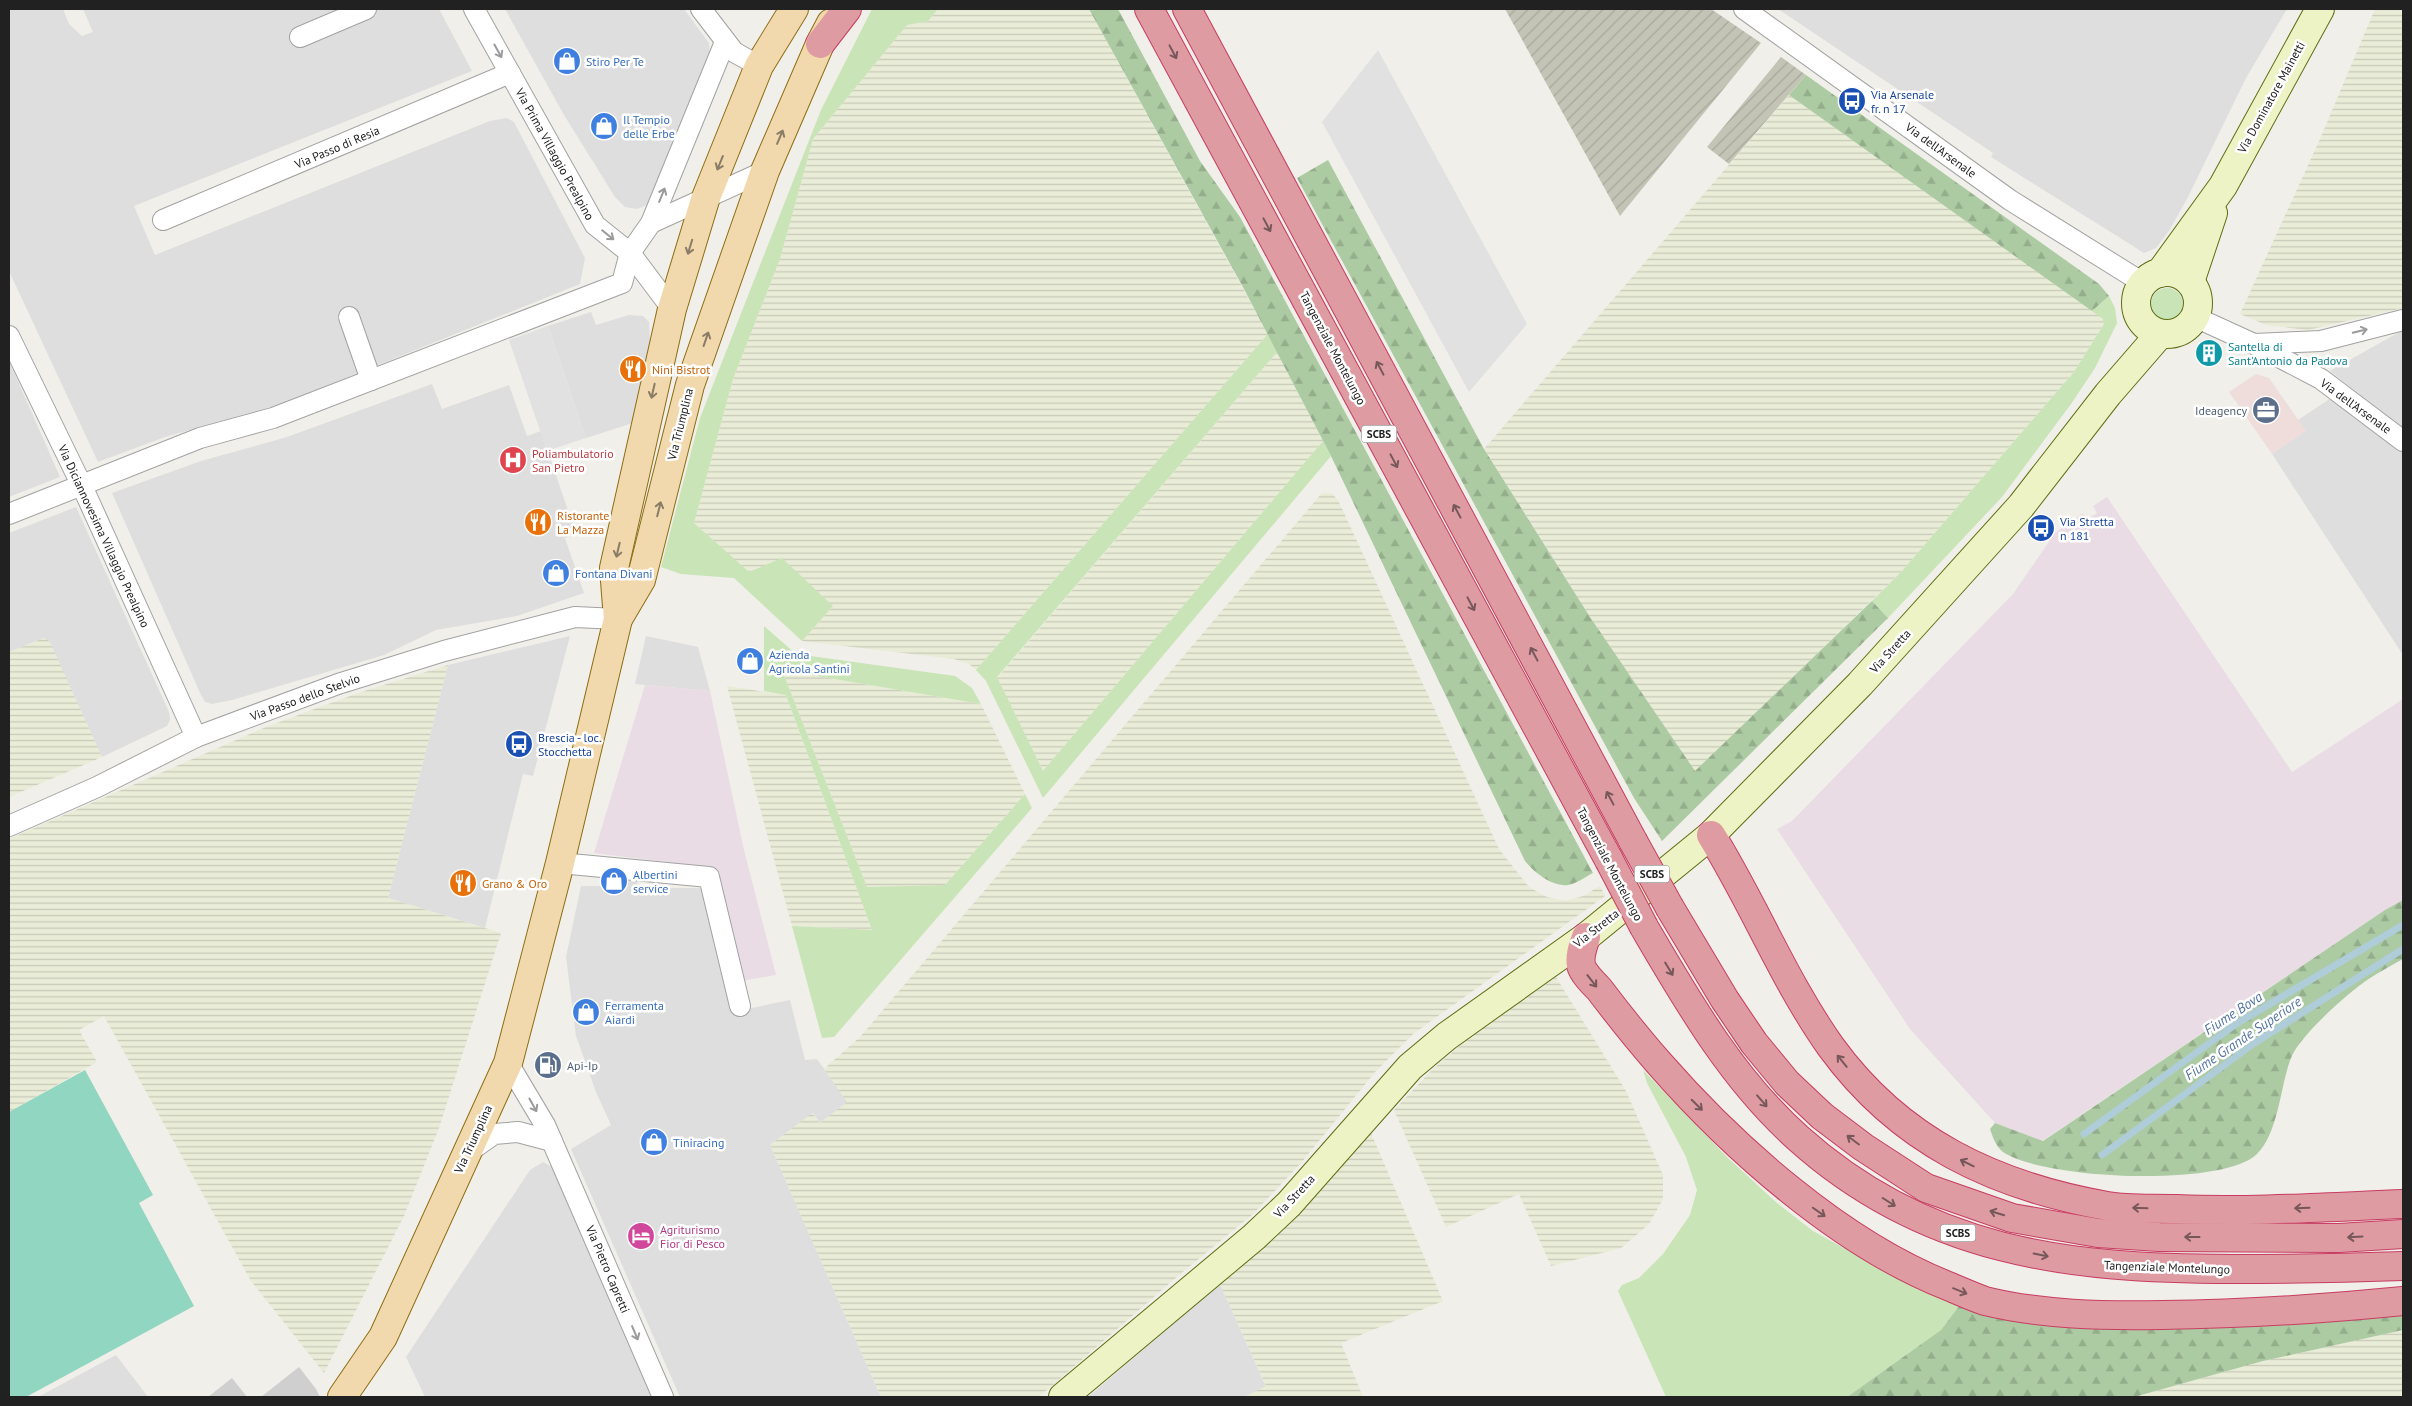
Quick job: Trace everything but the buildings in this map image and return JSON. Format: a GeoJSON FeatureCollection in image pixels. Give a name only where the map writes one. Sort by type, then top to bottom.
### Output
{"type":"FeatureCollection","features":[{"type":"Feature","properties":{"kind":"highway"},"geometry":{"type":"LineString","coordinates":[[820,44],[847,9]]}},
{"type":"Feature","properties":{"kind":"highway","name":"SCBS"},"geometry":{"type":"LineString","coordinates":[[1130,9],[1206,151],[1249,193]]}},
{"type":"Feature","properties":{"kind":"highway","name":"Tangenziale Montelungo"},"geometry":{"type":"LineString","coordinates":[[1149,9],[1644,927],[1700,1022],[1730,1065],[1766,1106],[1798,1138],[1843,1174],[1908,1214],[1959,1234],[2001,1247],[2094,1264],[2153,1269],[2335,1269],[2403,1266]]}},
{"type":"Feature","properties":{"kind":"highway","name":"SCBS"},"geometry":{"type":"LineString","coordinates":[[1187,9],[1670,908],[1725,1000],[1754,1043],[1787,1083],[1828,1121],[1863,1147],[1926,1188],[2012,1218],[2098,1233],[2159,1237],[2329,1238],[2403,1234]]}},
{"type":"Feature","properties":{"kind":"highway"},"geometry":{"type":"LineString","coordinates":[[1710,836],[1804,1006],[1833,1049],[1861,1085],[1905,1125],[1939,1149],[1978,1168],[2047,1192],[2109,1207],[2236,1211],[2403,1204]]}},
{"type":"Feature","properties":{"kind":"highway"},"geometry":{"type":"LineString","coordinates":[[1586,936],[1581,952],[1582,967],[1628,1027],[1683,1090],[1724,1132],[1812,1206],[1858,1239],[1914,1272],[1984,1300],[2047,1312],[2122,1316],[2216,1315],[2323,1309],[2403,1301]]}},
{"type":"Feature","properties":{"kind":"main road","name":"Via Triumplina"},"geometry":{"type":"LineString","coordinates":[[618,619],[614,568],[672,309],[704,200],[759,66],[794,9]]}},
{"type":"Feature","properties":{"kind":"main road","name":"Via Triumplina"},"geometry":{"type":"LineString","coordinates":[[342,1397],[382,1337],[508,1063],[560,863],[618,619],[641,580],[690,385],[765,171],[820,44],[839,9]]}},
{"type":"Feature","properties":{"kind":"street"},"geometry":{"type":"LineString","coordinates":[[300,37],[366,9]]}},
{"type":"Feature","properties":{"kind":"street","name":"Via Prima Villaggio Prealpino"},"geometry":{"type":"LineString","coordinates":[[474,9],[595,225],[630,253],[672,309]]}},
{"type":"Feature","properties":{"kind":"street"},"geometry":{"type":"LineString","coordinates":[[701,9],[734,52],[759,66]]}},
{"type":"Feature","properties":{"kind":"street","name":"Via dell'Arsenale"},"geometry":{"type":"LineString","coordinates":[[1744,9],[2010,200],[2151,278],[2176,273],[2190,282]]}},
{"type":"Feature","properties":{"kind":"street","name":"Via Dominatore Mainetti"},"geometry":{"type":"LineString","coordinates":[[2151,278],[2223,186],[2320,9]]}},
{"type":"Feature","properties":{"kind":"street"},"geometry":{"type":"LineString","coordinates":[[9,514],[200,438],[273,418],[622,283],[630,253],[651,223],[726,42]]}},
{"type":"Feature","properties":{"kind":"street","name":"Via Passo di Resia"},"geometry":{"type":"LineString","coordinates":[[163,220],[510,73]]}},
{"type":"Feature","properties":{"kind":"street"},"geometry":{"type":"LineString","coordinates":[[651,223],[765,171]]}},
{"type":"Feature","properties":{"kind":"street","name":"Via Dominatore Mainetti"},"geometry":{"type":"LineString","coordinates":[[2190,282],[2223,186]]}},
{"type":"Feature","properties":{"kind":"street"},"geometry":{"type":"LineString","coordinates":[[2151,278],[2136,299],[2139,316],[2151,330],[2160,334],[2170,335],[2180,332],[2196,317],[2198,299],[2190,282]]}},
{"type":"Feature","properties":{"kind":"street","name":"Via Stretta"},"geometry":{"type":"LineString","coordinates":[[2108,394],[2139,316]]}},
{"type":"Feature","properties":{"kind":"street"},"geometry":{"type":"LineString","coordinates":[[349,317],[371,380]]}},
{"type":"Feature","properties":{"kind":"street"},"geometry":{"type":"LineString","coordinates":[[2196,317],[2254,344],[2320,341],[2403,320]]}},
{"type":"Feature","properties":{"kind":"street","name":"Via Stretta"},"geometry":{"type":"LineString","coordinates":[[1063,1397],[1254,1237],[1289,1204],[1410,1067],[1447,1036],[1586,936],[1710,836],[1860,684],[2021,506],[2108,394],[2160,334]]}},
{"type":"Feature","properties":{"kind":"street","name":"Via Diciannovesima Villaggio Prealpino"},"geometry":{"type":"LineString","coordinates":[[9,336],[82,486],[196,737]]}},
{"type":"Feature","properties":{"kind":"street","name":"Via dell'Arsenale"},"geometry":{"type":"LineString","coordinates":[[2254,344],[2321,380],[2403,441]]}},
{"type":"Feature","properties":{"kind":"street","name":"Via Passo dello Stelvio"},"geometry":{"type":"LineString","coordinates":[[9,826],[97,787],[196,737],[338,684],[444,651],[575,617],[618,619]]}},
{"type":"Feature","properties":{"kind":"street"},"geometry":{"type":"LineString","coordinates":[[560,863],[709,877],[740,1006]]}},
{"type":"Feature","properties":{"kind":"street","name":"Via Pietro Capretti"},"geometry":{"type":"LineString","coordinates":[[508,1063],[545,1125],[663,1397]]}},
{"type":"Feature","properties":{"kind":"street"},"geometry":{"type":"LineString","coordinates":[[466,1154],[494,1134],[518,1132],[552,1141]]}},
{"type":"Feature","properties":{"kind":"shaded area"},"geometry":{"type":"Polygon","coordinates":[[[9,9],[63,9],[69,24],[82,36],[93,32],[83,9],[439,9],[472,71],[134,206],[155,255],[490,121],[507,118],[514,122],[585,258],[580,284],[281,404],[165,437],[98,462],[9,271],[9,9]]]}},
{"type":"Feature","properties":{"kind":"shaded area"},"geometry":{"type":"Polygon","coordinates":[[[505,9],[684,9],[709,43],[710,57],[657,195],[647,205],[637,209],[625,207],[615,197],[564,115],[505,9]]]}},
{"type":"Feature","properties":{"kind":"shaded area"},"geometry":{"type":"Polygon","coordinates":[[[938,9],[1089,9],[1268,334],[976,670],[969,664],[954,659],[802,641],[833,606],[749,573],[694,523],[733,379],[780,259],[813,139],[907,25],[928,21],[938,9]]]}},
{"type":"Feature","properties":{"kind":"shaded area"},"geometry":{"type":"Polygon","coordinates":[[[1505,9],[1711,9],[1761,43],[1620,216],[1505,9]]]}},
{"type":"Feature","properties":{"kind":"shaded area"},"geometry":{"type":"Polygon","coordinates":[[[1778,9],[2287,9],[2246,78],[2188,197],[2169,231],[2156,248],[2144,253],[1991,157],[1993,153],[1778,9]]]}},
{"type":"Feature","properties":{"kind":"shaded area"},"geometry":{"type":"Polygon","coordinates":[[[2375,9],[2403,9],[2403,308],[2308,330],[2266,325],[2240,314],[2320,139],[2375,9]]]}},
{"type":"Feature","properties":{"kind":"shaded area"},"geometry":{"type":"Polygon","coordinates":[[[1378,50],[1527,324],[1469,392],[1322,122],[1378,50]]]}},
{"type":"Feature","properties":{"kind":"shaded area"},"geometry":{"type":"Polygon","coordinates":[[[1781,57],[1806,75],[1729,164],[1707,147],[1781,57]]]}},
{"type":"Feature","properties":{"kind":"shaded area"},"geometry":{"type":"Polygon","coordinates":[[[1789,95],[2104,319],[2104,324],[2074,372],[1902,571],[1695,772],[1590,617],[1484,449],[1789,95]]]}},
{"type":"Feature","properties":{"kind":"shaded area"},"geometry":{"type":"Polygon","coordinates":[[[591,312],[596,325],[629,315],[643,316],[649,322],[650,341],[633,423],[586,438],[548,326],[591,312]]]}},
{"type":"Feature","properties":{"kind":"shaded area"},"geometry":{"type":"Polygon","coordinates":[[[548,326],[586,438],[547,451],[509,340],[548,326]]]}},
{"type":"Feature","properties":{"kind":"shaded area"},"geometry":{"type":"Polygon","coordinates":[[[2403,330],[2403,429],[2330,371],[2403,330]]]}},
{"type":"Feature","properties":{"kind":"shaded area"},"geometry":{"type":"Polygon","coordinates":[[[1277,352],[1323,441],[1043,771],[997,678],[1277,352]]]}},
{"type":"Feature","properties":{"kind":"shaded area"},"geometry":{"type":"Polygon","coordinates":[[[9,361],[60,477],[9,497],[9,361]]]}},
{"type":"Feature","properties":{"kind":"shaded area","name":"Ideagency"},"geometry":{"type":"Polygon","coordinates":[[[2256,374],[2269,378],[2306,431],[2272,454],[2229,392],[2256,374]]]}},
{"type":"Feature","properties":{"kind":"shaded area"},"geometry":{"type":"Polygon","coordinates":[[[432,384],[442,409],[509,385],[527,436],[541,431],[576,534],[565,538],[584,593],[517,616],[436,630],[384,655],[232,700],[212,704],[205,702],[112,493],[201,461],[287,437],[432,384]]]}},
{"type":"Feature","properties":{"kind":"shaded area"},"geometry":{"type":"Polygon","coordinates":[[[2331,398],[2403,452],[2403,655],[2272,454],[2305,431],[2298,420],[2331,398]]]}},
{"type":"Feature","properties":{"kind":"shaded area"},"geometry":{"type":"Polygon","coordinates":[[[1322,493],[1332,493],[1339,502],[1499,849],[1529,887],[1547,897],[1566,901],[1583,896],[1600,886],[1605,896],[1413,1034],[1376,1071],[1301,1163],[1253,1214],[1178,1276],[1039,1397],[881,1397],[770,1145],[812,1113],[820,1123],[847,1102],[824,1069],[860,1037],[1322,493]]]}},
{"type":"Feature","properties":{"kind":"shaded area"},"geometry":{"type":"Polygon","coordinates":[[[2107,497],[2292,772],[2403,699],[2403,900],[2385,910],[2042,1141],[1995,1123],[1910,1029],[1777,829],[1792,821],[2013,594],[2055,533],[2083,513],[2087,519],[2097,513],[2093,506],[2107,497]]]}},
{"type":"Feature","properties":{"kind":"shaded area"},"geometry":{"type":"Polygon","coordinates":[[[76,507],[169,712],[170,720],[167,726],[102,757],[49,642],[44,638],[9,652],[9,533],[76,507]]]}},
{"type":"Feature","properties":{"kind":"shaded area"},"geometry":{"type":"Polygon","coordinates":[[[570,636],[533,776],[523,774],[485,928],[388,898],[448,665],[570,636]]]}},
{"type":"Feature","properties":{"kind":"shaded area"},"geometry":{"type":"Polygon","coordinates":[[[646,636],[698,647],[710,691],[635,684],[646,636]]]}},
{"type":"Feature","properties":{"kind":"shaded area"},"geometry":{"type":"Polygon","coordinates":[[[44,638],[50,642],[102,757],[9,797],[9,652],[44,638]]]}},
{"type":"Feature","properties":{"kind":"shaded area"},"geometry":{"type":"Polygon","coordinates":[[[448,665],[388,898],[501,933],[439,1128],[404,1216],[324,1373],[251,1281],[104,1016],[79,1030],[97,1062],[9,1112],[9,839],[266,727],[358,693],[448,665]]]}},
{"type":"Feature","properties":{"kind":"shaded area"},"geometry":{"type":"Polygon","coordinates":[[[782,670],[981,704],[1025,794],[945,885],[867,887],[782,670]]]}},
{"type":"Feature","properties":{"kind":"shaded area"},"geometry":{"type":"Polygon","coordinates":[[[645,685],[710,691],[744,850],[776,975],[742,981],[713,868],[594,853],[645,685]]]}},
{"type":"Feature","properties":{"kind":"shaded area"},"geometry":{"type":"Polygon","coordinates":[[[727,686],[786,695],[872,930],[792,926],[727,686]]]}},
{"type":"Feature","properties":{"kind":"shaded area"},"geometry":{"type":"Polygon","coordinates":[[[603,873],[638,875],[637,888],[704,888],[732,1012],[790,1000],[805,1060],[817,1059],[848,1102],[820,1123],[813,1113],[770,1145],[881,1397],[680,1397],[571,1149],[611,1125],[596,1092],[576,1036],[566,957],[581,886],[602,886],[603,873]]]}},
{"type":"Feature","properties":{"kind":"shaded area"},"geometry":{"type":"Polygon","coordinates":[[[1556,977],[1626,1091],[1663,1175],[1663,1199],[1649,1224],[1621,1248],[1551,1266],[1519,1194],[1446,1227],[1394,1110],[1433,1069],[1469,1038],[1556,977]]]}},
{"type":"Feature","properties":{"kind":"shaded area"},"geometry":{"type":"Polygon","coordinates":[[[1371,1133],[1443,1301],[1341,1343],[1363,1397],[1244,1397],[1266,1386],[1220,1284],[1295,1219],[1371,1133]]]}},
{"type":"Feature","properties":{"kind":"shaded area"},"geometry":{"type":"Polygon","coordinates":[[[543,1162],[552,1167],[652,1397],[425,1397],[406,1357],[530,1170],[543,1162]]]}},
{"type":"Feature","properties":{"kind":"shaded area"},"geometry":{"type":"Polygon","coordinates":[[[1220,1284],[1266,1387],[1244,1397],[1088,1397],[1220,1284]]]}},
{"type":"Feature","properties":{"kind":"shaded area"},"geometry":{"type":"Polygon","coordinates":[[[2403,1330],[2403,1397],[2134,1397],[2263,1361],[2403,1330]]]}},
{"type":"Feature","properties":{"kind":"shaded area"},"geometry":{"type":"Polygon","coordinates":[[[116,1355],[148,1397],[38,1397],[116,1355]]]}},
{"type":"Feature","properties":{"kind":"shaded area"},"geometry":{"type":"Polygon","coordinates":[[[299,1367],[320,1397],[261,1397],[299,1367]]]}},
{"type":"Feature","properties":{"kind":"shaded area"},"geometry":{"type":"Polygon","coordinates":[[[232,1378],[247,1397],[208,1397],[232,1378]]]}},
{"type":"Feature","properties":{"kind":"green space"},"geometry":{"type":"Polygon","coordinates":[[[872,9],[938,9],[928,21],[907,25],[813,139],[780,259],[733,379],[694,523],[749,572],[782,558],[833,606],[802,641],[734,578],[681,574],[661,567],[700,418],[821,110],[872,9]]]}},
{"type":"Feature","properties":{"kind":"green space"},"geometry":{"type":"Polygon","coordinates":[[[1089,9],[1118,9],[1200,161],[1240,217],[1593,873],[1568,885],[1556,884],[1533,870],[1525,861],[1331,456],[1244,289],[1089,9]]]}},
{"type":"Feature","properties":{"kind":"green space"},"geometry":{"type":"Polygon","coordinates":[[[1806,75],[2099,284],[2109,296],[2092,311],[1789,95],[1806,75]]]}},
{"type":"Feature","properties":{"kind":"green space"},"geometry":{"type":"Polygon","coordinates":[[[1328,160],[1484,449],[1590,617],[1695,771],[1872,601],[1888,618],[1662,841],[1634,798],[1297,178],[1328,160]]]}},
{"type":"Feature","properties":{"kind":"green space"},"geometry":{"type":"Polygon","coordinates":[[[2167,288],[2173,289],[2178,293],[2182,298],[2182,310],[2178,315],[2173,319],[2167,320],[2161,319],[2156,315],[2152,310],[2151,304],[2152,298],[2156,293],[2161,289],[2167,288]]]}},
{"type":"Feature","properties":{"kind":"green space"},"geometry":{"type":"Polygon","coordinates":[[[2109,296],[2115,308],[2117,323],[2095,368],[2071,404],[2002,497],[1888,618],[1872,601],[1902,571],[2074,372],[2104,324],[2103,319],[2092,311],[2109,296]]]}},
{"type":"Feature","properties":{"kind":"green space"},"geometry":{"type":"Polygon","coordinates":[[[1268,334],[1277,352],[997,677],[1043,771],[1323,441],[1331,456],[1043,798],[986,681],[976,670],[1268,334]]]}},
{"type":"Feature","properties":{"kind":"green space"},"geometry":{"type":"Polygon","coordinates":[[[764,626],[796,654],[955,676],[972,688],[981,704],[782,670],[867,887],[945,885],[1025,794],[1032,808],[834,1037],[822,1038],[792,926],[872,930],[786,695],[764,691],[764,626]]]}},
{"type":"Feature","properties":{"kind":"green space"},"geometry":{"type":"Polygon","coordinates":[[[2403,900],[2403,959],[2370,978],[2350,993],[2314,1026],[2304,1038],[2291,1058],[2287,1069],[2275,1121],[2270,1134],[2257,1154],[2238,1165],[2208,1172],[2132,1176],[2054,1168],[2024,1161],[2003,1152],[1994,1139],[1990,1129],[1995,1123],[2043,1141],[2385,910],[2403,900]]]}},
{"type":"Feature","properties":{"kind":"green space"},"geometry":{"type":"Polygon","coordinates":[[[85,1070],[153,1195],[139,1203],[194,1306],[26,1397],[9,1397],[9,1112],[85,1070]]]}},
{"type":"Feature","properties":{"kind":"green space"},"geometry":{"type":"Polygon","coordinates":[[[1643,1070],[1728,1158],[1777,1203],[1813,1231],[1924,1292],[1959,1306],[1941,1330],[1847,1397],[1666,1397],[1618,1291],[1622,1285],[1639,1278],[1663,1254],[1690,1215],[1697,1190],[1686,1157],[1647,1083],[1643,1070]]]}},
{"type":"Feature","properties":{"kind":"green space"},"geometry":{"type":"Polygon","coordinates":[[[1959,1306],[2006,1319],[2088,1328],[2403,1311],[2403,1330],[2263,1361],[2134,1397],[1847,1397],[1941,1330],[1959,1306]]]}},
{"type":"Feature","properties":{"kind":"waterway","name":"Fiume Bova"},"geometry":{"type":"LineString","coordinates":[[2084,1134],[2236,1024],[2403,925]]}},
{"type":"Feature","properties":{"kind":"waterway","name":"Fiume Grande Superiore"},"geometry":{"type":"LineString","coordinates":[[2102,1155],[2253,1044],[2403,949]]}},
{"type":"Feature","properties":{"kind":"place","name":"Stiro Per Te"},"geometry":{"type":"Point","coordinates":[567,61]}},
{"type":"Feature","properties":{"kind":"place","name":"Via Arsenale fr. n 17"},"geometry":{"type":"Point","coordinates":[1852,101]}},
{"type":"Feature","properties":{"kind":"place","name":"Il Tempio delle Erbe"},"geometry":{"type":"Point","coordinates":[604,126]}},
{"type":"Feature","properties":{"kind":"place","name":"Santella di Sant'Antonio da Padova"},"geometry":{"type":"Point","coordinates":[2209,353]}},
{"type":"Feature","properties":{"kind":"place","name":"Nini Bistrot"},"geometry":{"type":"Point","coordinates":[633,369]}},
{"type":"Feature","properties":{"kind":"place","name":"Ideagency"},"geometry":{"type":"Point","coordinates":[2266,410]}},
{"type":"Feature","properties":{"kind":"place","name":"Poliambulatorio San Pietro"},"geometry":{"type":"Point","coordinates":[513,460]}},
{"type":"Feature","properties":{"kind":"place","name":"Ristorante La Mazza"},"geometry":{"type":"Point","coordinates":[538,522]}},
{"type":"Feature","properties":{"kind":"place","name":"Via Stretta n 181"},"geometry":{"type":"Point","coordinates":[2041,528]}},
{"type":"Feature","properties":{"kind":"place","name":"Fontana Divani"},"geometry":{"type":"Point","coordinates":[556,573]}},
{"type":"Feature","properties":{"kind":"place","name":"Azienda Agricola Santini"},"geometry":{"type":"Point","coordinates":[750,661]}},
{"type":"Feature","properties":{"kind":"place","name":"Brescia - loc. Stocchetta"},"geometry":{"type":"Point","coordinates":[519,744]}},
{"type":"Feature","properties":{"kind":"place","name":"Albertini service"},"geometry":{"type":"Point","coordinates":[614,881]}},
{"type":"Feature","properties":{"kind":"place","name":"Grano & Oro"},"geometry":{"type":"Point","coordinates":[463,883]}},
{"type":"Feature","properties":{"kind":"place","name":"Ferramenta Aiardi"},"geometry":{"type":"Point","coordinates":[586,1012]}},
{"type":"Feature","properties":{"kind":"place","name":"Api-Ip"},"geometry":{"type":"Point","coordinates":[548,1065]}},
{"type":"Feature","properties":{"kind":"place","name":"Tiniracing"},"geometry":{"type":"Point","coordinates":[654,1142]}},
{"type":"Feature","properties":{"kind":"place","name":"Agriturismo Fior di Pesco"},"geometry":{"type":"Point","coordinates":[641,1236]}}]}
